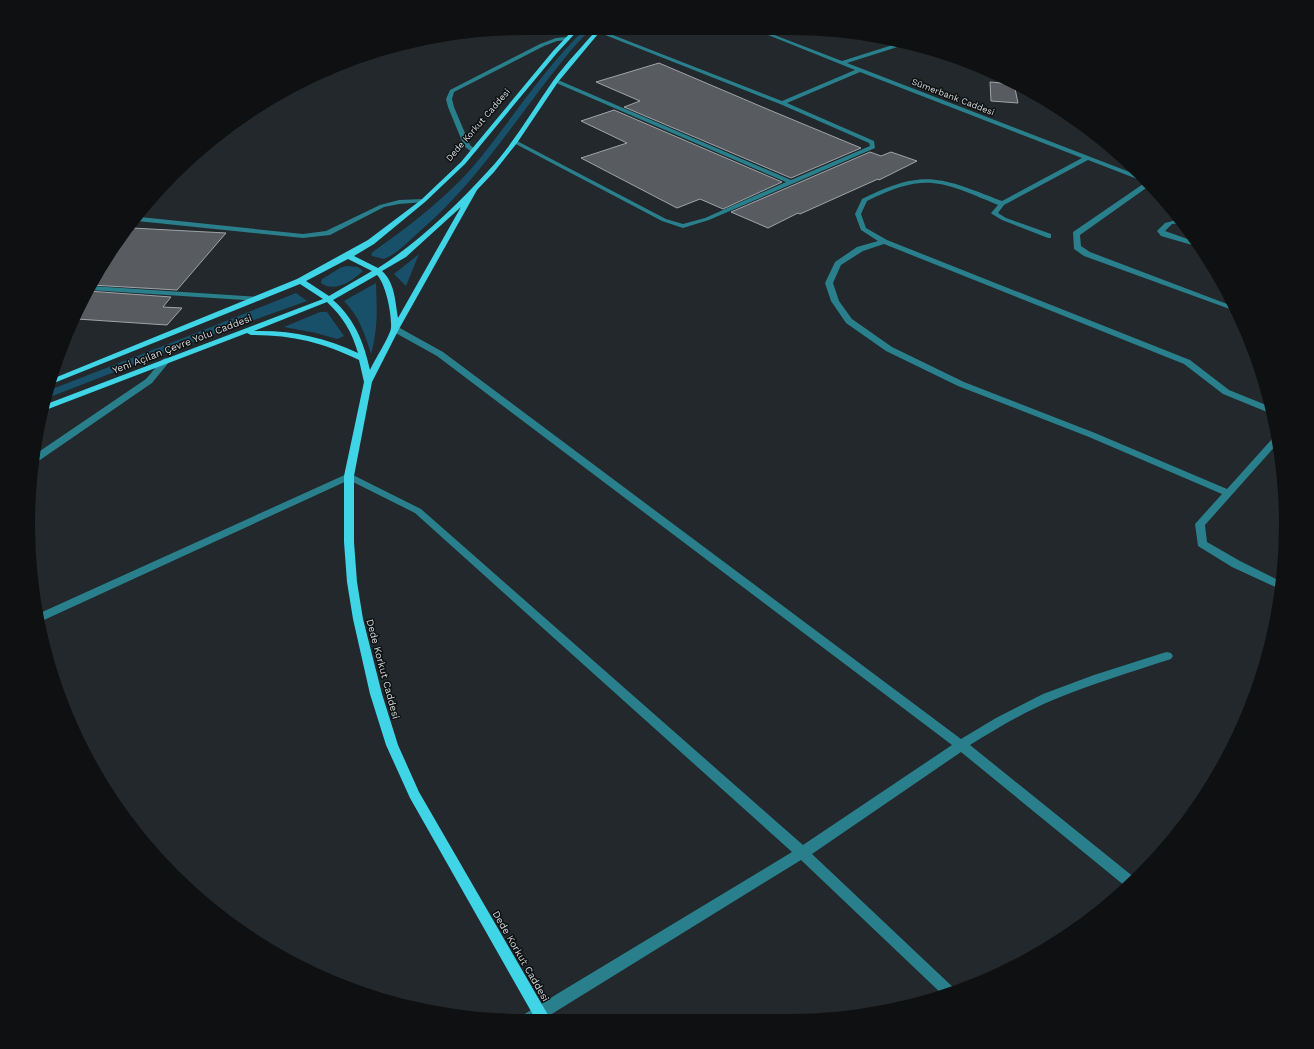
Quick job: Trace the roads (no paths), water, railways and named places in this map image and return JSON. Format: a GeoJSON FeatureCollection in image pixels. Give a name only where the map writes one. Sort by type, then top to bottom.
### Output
{"type":"FeatureCollection","features":[{"type":"Feature","properties":{"kind":"main road","name":"Dede Korkut Caddesi"},"geometry":{"type":"LineString","coordinates":[[300,281],[371,242],[423,201],[474,151],[571,35]]}},
{"type":"Feature","properties":{"kind":"main road","name":"Dede Korkut Caddesi"},"geometry":{"type":"LineString","coordinates":[[329,299],[379,271],[403,255],[420,242],[474,190],[515,142],[556,81],[595,35]]}},
{"type":"Feature","properties":{"kind":"main road","name":"Dede Korkut Caddesi"},"geometry":{"type":"LineString","coordinates":[[474,190],[395,329],[368,382],[349,476],[349,542],[352,582],[358,619],[376,694],[392,745],[414,794],[535,1014]]}},
{"type":"Feature","properties":{"kind":"main road"},"geometry":{"type":"LineString","coordinates":[[348,256],[367,263],[379,271],[389,284],[395,329]]}},
{"type":"Feature","properties":{"kind":"main road","name":"Dede Korkut Caddesi"},"geometry":{"type":"LineString","coordinates":[[300,281],[329,299],[346,318],[357,335],[364,359],[368,382]]}},
{"type":"Feature","properties":{"kind":"main road","name":"Yeni Açılan Çevre Yolu Caddesi"},"geometry":{"type":"LineString","coordinates":[[57,380],[300,281]]}},
{"type":"Feature","properties":{"kind":"main road","name":"Yeni Açılan Çevre Yolu Caddesi"},"geometry":{"type":"LineString","coordinates":[[50,405],[329,299]]}},
{"type":"Feature","properties":{"kind":"main road"},"geometry":{"type":"LineString","coordinates":[[241,333],[268,332],[305,336],[326,342],[364,359]]}},
{"type":"Feature","properties":{"kind":"street"},"geometry":{"type":"LineString","coordinates":[[515,142],[664,220],[683,226],[707,219],[790,182],[873,148],[872,142],[782,103],[612,35]]}},
{"type":"Feature","properties":{"kind":"street","name":"Sümerbank Caddesi"},"geometry":{"type":"LineString","coordinates":[[770,35],[1134,176]]}},
{"type":"Feature","properties":{"kind":"street"},"geometry":{"type":"LineString","coordinates":[[474,151],[467,146],[451,108],[449,98],[452,91],[542,45],[556,40],[567,39]]}},
{"type":"Feature","properties":{"kind":"street"},"geometry":{"type":"LineString","coordinates":[[841,63],[894,46]]}},
{"type":"Feature","properties":{"kind":"street"},"geometry":{"type":"LineString","coordinates":[[782,103],[859,70]]}},
{"type":"Feature","properties":{"kind":"street"},"geometry":{"type":"LineString","coordinates":[[556,81],[790,182]]}},
{"type":"Feature","properties":{"kind":"street"},"geometry":{"type":"LineString","coordinates":[[1048,236],[1004,219],[994,213],[1002,204],[1087,158]]}},
{"type":"Feature","properties":{"kind":"street"},"geometry":{"type":"LineString","coordinates":[[1002,204],[954,185],[931,180],[911,181],[886,189],[864,200],[858,214],[863,229],[884,242],[1186,362],[1226,392],[1265,408]]}},
{"type":"Feature","properties":{"kind":"street"},"geometry":{"type":"LineString","coordinates":[[1144,186],[1076,234],[1077,247],[1087,254],[1228,307]]}},
{"type":"Feature","properties":{"kind":"street"},"geometry":{"type":"LineString","coordinates":[[142,219],[303,236],[328,233],[382,206],[399,202],[423,201]]}},
{"type":"Feature","properties":{"kind":"street"},"geometry":{"type":"LineString","coordinates":[[1173,221],[1164,226],[1160,231],[1164,234],[1189,242]]}},
{"type":"Feature","properties":{"kind":"street"},"geometry":{"type":"LineString","coordinates":[[884,242],[860,249],[838,264],[829,283],[836,301],[849,321],[889,350],[961,384],[1092,435],[1228,493]]}},
{"type":"Feature","properties":{"kind":"street"},"geometry":{"type":"LineString","coordinates":[[96,288],[258,298]]}},
{"type":"Feature","properties":{"kind":"street"},"geometry":{"type":"LineString","coordinates":[[395,329],[440,354],[961,745],[1127,879]]}},
{"type":"Feature","properties":{"kind":"street"},"geometry":{"type":"LineString","coordinates":[[40,456],[149,381],[166,361]]}},
{"type":"Feature","properties":{"kind":"street"},"geometry":{"type":"LineString","coordinates":[[1272,444],[1200,524],[1202,544],[1236,564],[1275,583]]}},
{"type":"Feature","properties":{"kind":"street"},"geometry":{"type":"LineString","coordinates":[[43,615],[349,476],[418,510],[802,852],[946,988]]}},
{"type":"Feature","properties":{"kind":"street"},"geometry":{"type":"LineString","coordinates":[[543,1014],[802,852],[961,745],[1032,705],[1093,680],[1167,656]]}}]}
